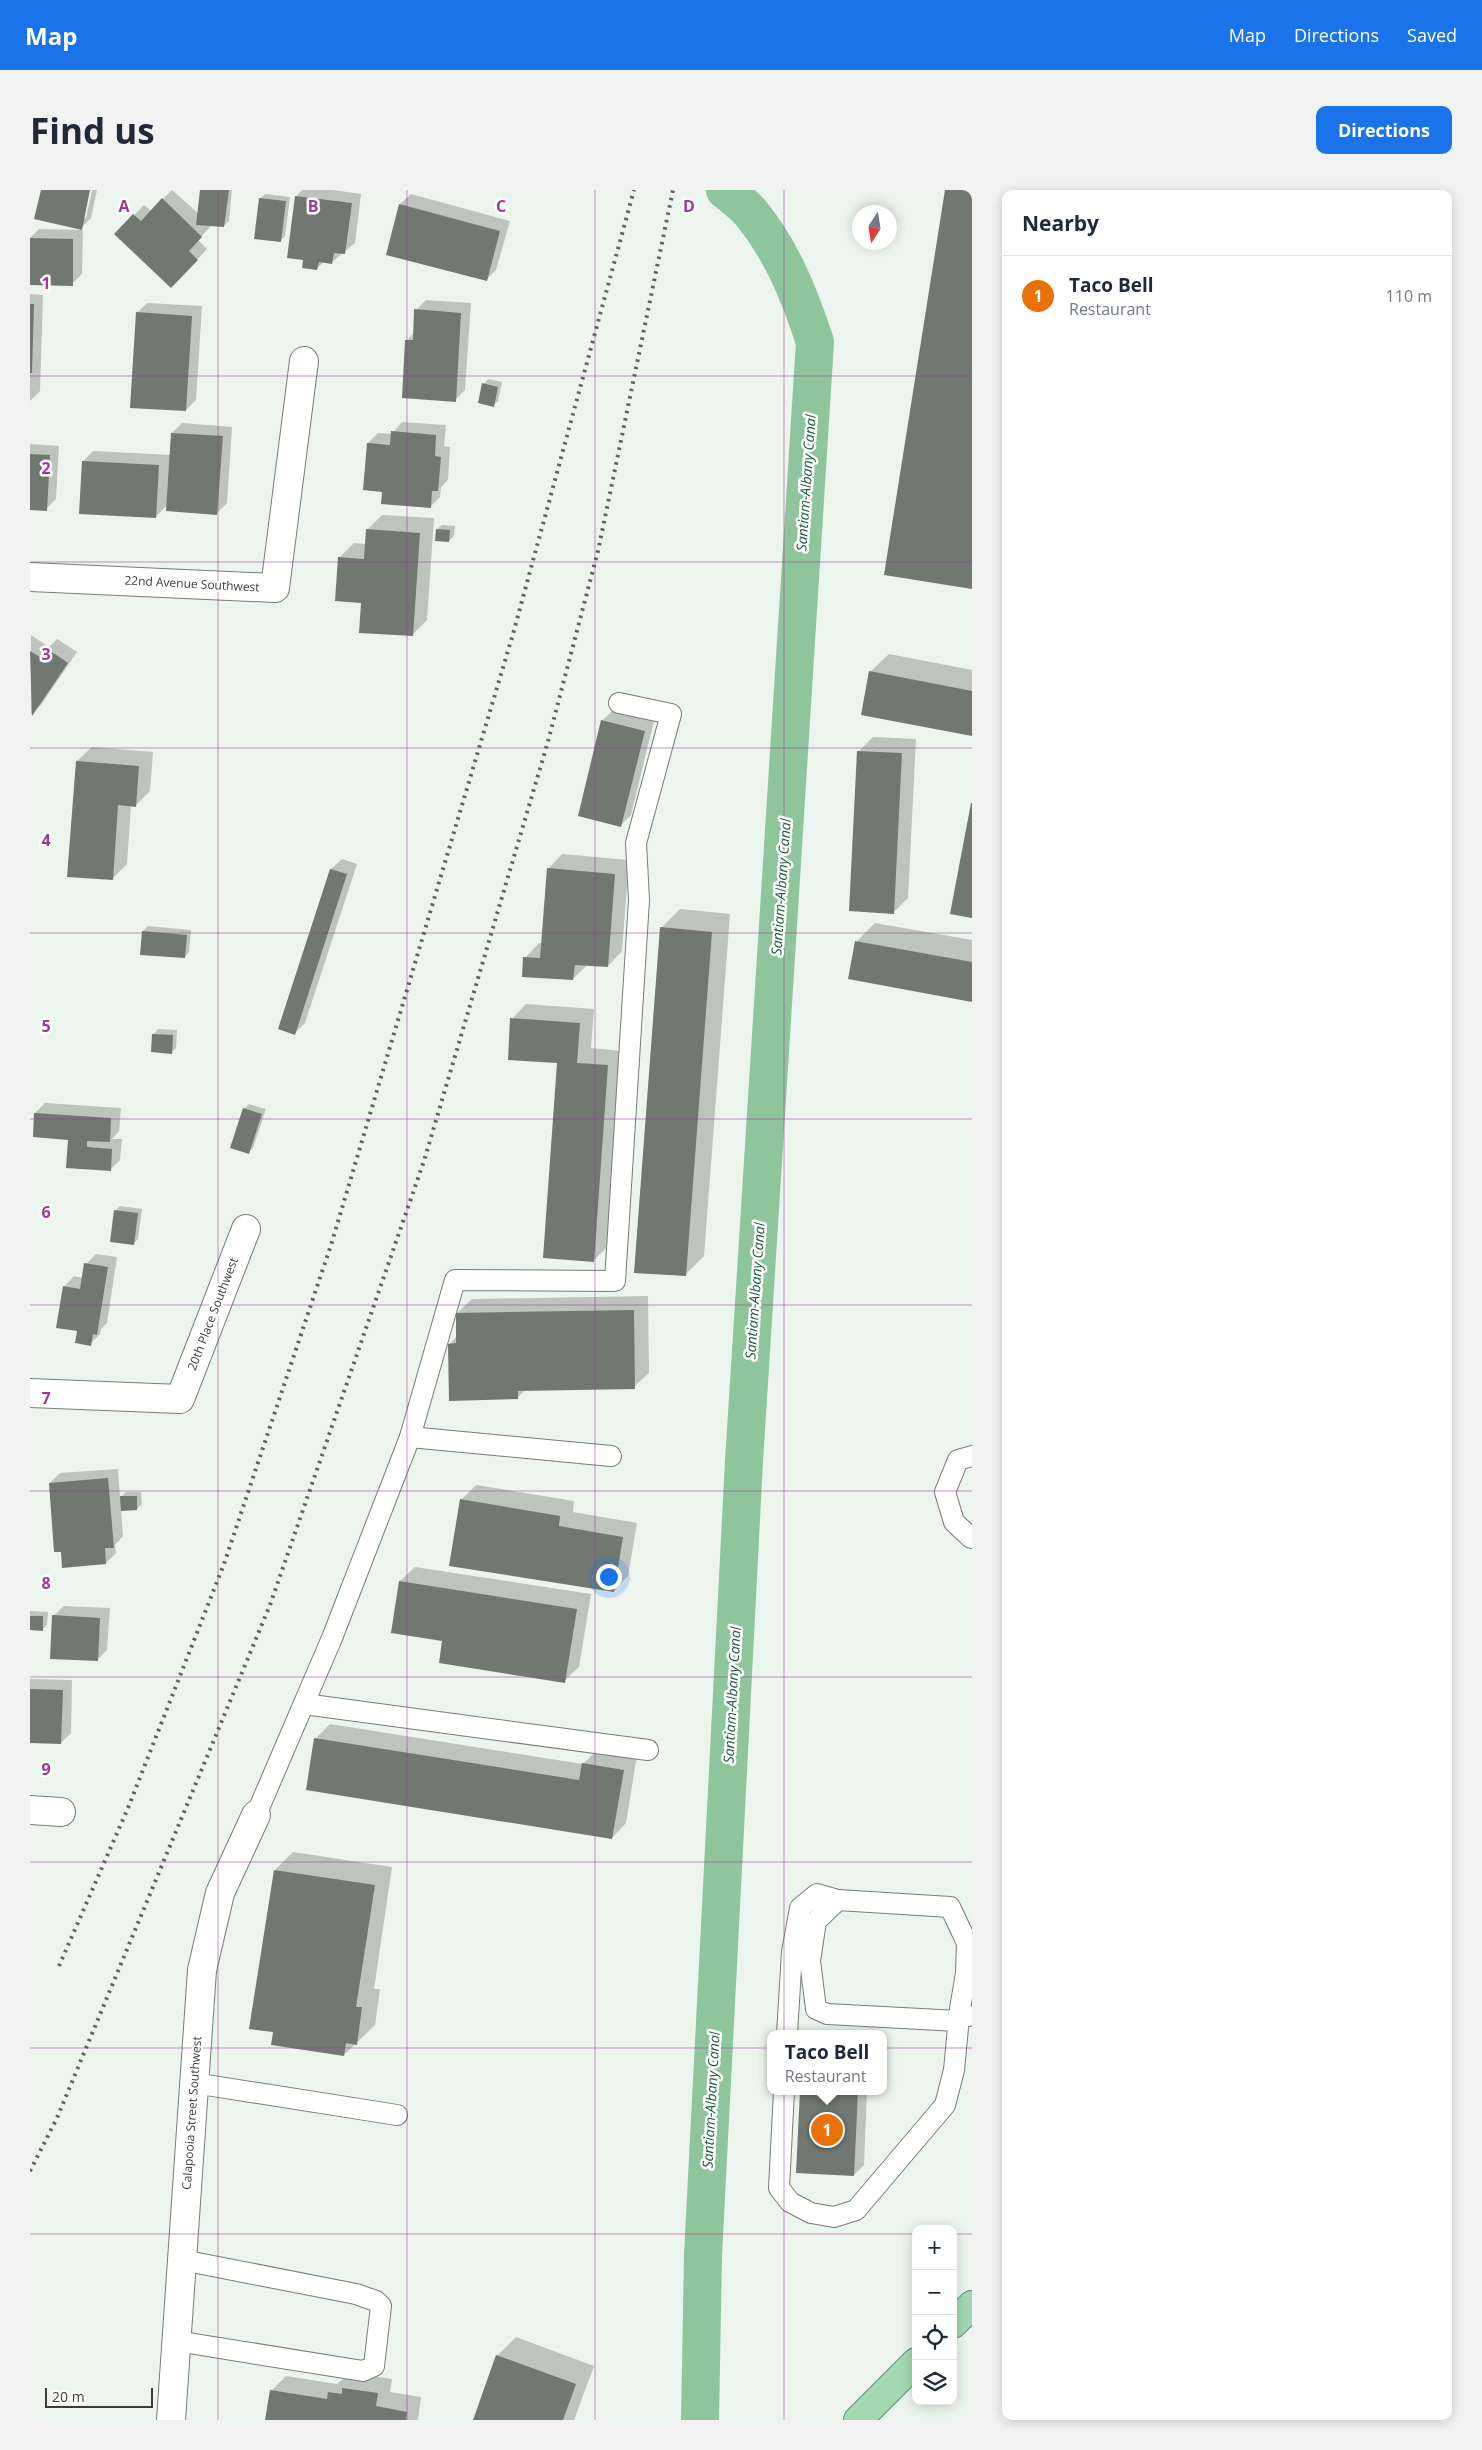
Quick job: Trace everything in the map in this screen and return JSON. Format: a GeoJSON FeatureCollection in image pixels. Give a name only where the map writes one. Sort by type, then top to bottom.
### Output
{"type":"FeatureCollection","features":[{"type":"Feature","properties":{"kind":"main road"},"geometry":{"type":"LineString","coordinates":[[957,2320],[972,2305]]}},
{"type":"Feature","properties":{"kind":"main road"},"geometry":{"type":"LineString","coordinates":[[858,2420],[912,2366]]}},
{"type":"Feature","properties":{"kind":"street","name":"22nd Avenue Southwest"},"geometry":{"type":"LineString","coordinates":[[30,577],[275,588],[304,361]]}},
{"type":"Feature","properties":{"kind":"street","name":"20th Place Southwest"},"geometry":{"type":"LineString","coordinates":[[30,1393],[180,1399],[246,1229]]}},
{"type":"Feature","properties":{"kind":"street"},"geometry":{"type":"LineString","coordinates":[[30,1810],[61,1812]]}},
{"type":"Feature","properties":{"kind":"street","name":"Calapooia Street Southwest"},"geometry":{"type":"LineString","coordinates":[[171,2420],[202,1970],[220,1893],[256,1815]]}},
{"type":"Feature","properties":{"kind":"lane"},"geometry":{"type":"LineString","coordinates":[[256,1815],[304,1704],[410,1437],[455,1280],[615,1281],[639,900],[636,843],[671,714],[619,703]]}},
{"type":"Feature","properties":{"kind":"lane"},"geometry":{"type":"LineString","coordinates":[[410,1437],[611,1456]]}},
{"type":"Feature","properties":{"kind":"lane"},"geometry":{"type":"LineString","coordinates":[[972,1456],[958,1460],[945,1492],[954,1522],[972,1538]]}},
{"type":"Feature","properties":{"kind":"lane"},"geometry":{"type":"LineString","coordinates":[[304,1704],[648,1750]]}},
{"type":"Feature","properties":{"kind":"lane"},"geometry":{"type":"LineString","coordinates":[[787,2030],[792,1952],[800,1908],[817,1894],[838,1900],[950,1907],[964,1923],[968,1943],[966,1973],[958,2020],[827,2014],[816,2009],[810,1961],[816,1921],[838,1900]]}},
{"type":"Feature","properties":{"kind":"lane"},"geometry":{"type":"LineString","coordinates":[[784,2095],[779,2188],[790,2202],[811,2213],[834,2217],[856,2210],[945,2105],[954,2070],[959,2017],[972,2015]]}},
{"type":"Feature","properties":{"kind":"lane"},"geometry":{"type":"LineString","coordinates":[[194,2084],[397,2116]]}},
{"type":"Feature","properties":{"kind":"lane"},"geometry":{"type":"LineString","coordinates":[[176,2341],[363,2371],[374,2366],[381,2315],[381,2306],[376,2301],[356,2294],[182,2260]]}},
{"type":"Feature","properties":{"kind":"building"},"geometry":{"type":"Polygon","coordinates":[[[41,190],[90,190],[82,230],[34,219],[41,190]]]}},
{"type":"Feature","properties":{"kind":"building"},"geometry":{"type":"Polygon","coordinates":[[[200,190],[229,190],[224,227],[196,225],[200,190]]]}},
{"type":"Feature","properties":{"kind":"building"},"geometry":{"type":"Polygon","coordinates":[[[945,190],[972,190],[972,589],[884,575],[945,190]]]}},
{"type":"Feature","properties":{"kind":"building"},"geometry":{"type":"Polygon","coordinates":[[[295,196],[352,203],[345,254],[334,253],[332,264],[319,262],[317,270],[302,268],[303,260],[287,258],[295,196]]]}},
{"type":"Feature","properties":{"kind":"building"},"geometry":{"type":"Polygon","coordinates":[[[162,198],[202,237],[189,251],[198,260],[171,288],[114,234],[133,214],[141,221],[162,198]]]}},
{"type":"Feature","properties":{"kind":"building"},"geometry":{"type":"Polygon","coordinates":[[[259,198],[286,201],[281,242],[254,239],[259,198]]]}},
{"type":"Feature","properties":{"kind":"building"},"geometry":{"type":"Polygon","coordinates":[[[399,204],[500,231],[487,281],[386,255],[399,204]]]}},
{"type":"Feature","properties":{"kind":"building"},"geometry":{"type":"Polygon","coordinates":[[[30,238],[73,239],[73,286],[30,285],[30,238]]]}},
{"type":"Feature","properties":{"kind":"building"},"geometry":{"type":"Polygon","coordinates":[[[30,304],[34,304],[32,373],[30,373],[30,304]]]}},
{"type":"Feature","properties":{"kind":"building"},"geometry":{"type":"Polygon","coordinates":[[[414,309],[461,313],[456,402],[402,398],[405,340],[413,340],[414,309]]]}},
{"type":"Feature","properties":{"kind":"building"},"geometry":{"type":"Polygon","coordinates":[[[136,312],[192,316],[186,411],[130,408],[136,312]]]}},
{"type":"Feature","properties":{"kind":"building"},"geometry":{"type":"Polygon","coordinates":[[[482,383],[498,387],[494,407],[478,403],[482,383]]]}},
{"type":"Feature","properties":{"kind":"building"},"geometry":{"type":"Polygon","coordinates":[[[391,431],[436,435],[435,456],[441,457],[438,491],[432,491],[431,508],[381,504],[382,492],[363,490],[367,443],[390,445],[391,431]]]}},
{"type":"Feature","properties":{"kind":"building"},"geometry":{"type":"Polygon","coordinates":[[[171,433],[223,436],[217,515],[166,511],[171,433]]]}},
{"type":"Feature","properties":{"kind":"building"},"geometry":{"type":"Polygon","coordinates":[[[30,454],[50,455],[47,511],[30,510],[30,454]]]}},
{"type":"Feature","properties":{"kind":"building"},"geometry":{"type":"Polygon","coordinates":[[[82,461],[159,465],[156,518],[79,514],[82,461]]]}},
{"type":"Feature","properties":{"kind":"building"},"geometry":{"type":"Polygon","coordinates":[[[366,529],[420,533],[413,636],[359,633],[361,603],[335,601],[338,557],[364,559],[366,529]]]}},
{"type":"Feature","properties":{"kind":"building"},"geometry":{"type":"Polygon","coordinates":[[[436,529],[450,530],[449,542],[435,541],[436,529]]]}},
{"type":"Feature","properties":{"kind":"building"},"geometry":{"type":"Polygon","coordinates":[[[46,648],[68,663],[32,716],[30,651],[40,657],[46,648]]]}},
{"type":"Feature","properties":{"kind":"building"},"geometry":{"type":"Polygon","coordinates":[[[869,671],[972,691],[972,736],[861,715],[869,671]]]}},
{"type":"Feature","properties":{"kind":"building"},"geometry":{"type":"Polygon","coordinates":[[[601,720],[645,731],[621,827],[578,816],[601,720]]]}},
{"type":"Feature","properties":{"kind":"building"},"geometry":{"type":"Polygon","coordinates":[[[857,751],[902,753],[894,914],[849,911],[857,751]]]}},
{"type":"Feature","properties":{"kind":"building"},"geometry":{"type":"Polygon","coordinates":[[[76,761],[139,766],[136,807],[118,805],[113,880],[67,877],[76,761]]]}},
{"type":"Feature","properties":{"kind":"building"},"geometry":{"type":"Polygon","coordinates":[[[972,803],[972,918],[950,914],[972,803]]]}},
{"type":"Feature","properties":{"kind":"building"},"geometry":{"type":"Polygon","coordinates":[[[547,868],[615,874],[608,967],[575,965],[573,980],[522,977],[523,957],[540,958],[547,868]]]}},
{"type":"Feature","properties":{"kind":"building"},"geometry":{"type":"Polygon","coordinates":[[[330,869],[347,874],[295,1035],[278,1029],[330,869]]]}},
{"type":"Feature","properties":{"kind":"building"},"geometry":{"type":"Polygon","coordinates":[[[660,927],[712,932],[686,1276],[634,1273],[660,927]]]}},
{"type":"Feature","properties":{"kind":"building"},"geometry":{"type":"Polygon","coordinates":[[[142,931],[187,935],[185,958],[140,955],[142,931]]]}},
{"type":"Feature","properties":{"kind":"building"},"geometry":{"type":"Polygon","coordinates":[[[855,941],[972,962],[972,1002],[848,979],[855,941]]]}},
{"type":"Feature","properties":{"kind":"building"},"geometry":{"type":"Polygon","coordinates":[[[510,1018],[580,1023],[577,1063],[608,1065],[594,1262],[543,1258],[557,1063],[508,1060],[510,1018]]]}},
{"type":"Feature","properties":{"kind":"building"},"geometry":{"type":"Polygon","coordinates":[[[152,1034],[173,1035],[172,1054],[151,1052],[152,1034]]]}},
{"type":"Feature","properties":{"kind":"building"},"geometry":{"type":"Polygon","coordinates":[[[243,1108],[262,1114],[249,1154],[230,1148],[243,1108]]]}},
{"type":"Feature","properties":{"kind":"building"},"geometry":{"type":"Polygon","coordinates":[[[34,1113],[111,1118],[110,1142],[87,1141],[87,1147],[112,1149],[111,1171],[66,1168],[68,1140],[33,1137],[34,1113]]]}},
{"type":"Feature","properties":{"kind":"building"},"geometry":{"type":"Polygon","coordinates":[[[114,1210],[138,1213],[134,1245],[110,1242],[114,1210]]]}},
{"type":"Feature","properties":{"kind":"building"},"geometry":{"type":"Polygon","coordinates":[[[84,1263],[108,1267],[97,1335],[93,1334],[91,1346],[75,1343],[77,1331],[56,1328],[63,1286],[80,1289],[84,1263]]]}},
{"type":"Feature","properties":{"kind":"building"},"geometry":{"type":"Polygon","coordinates":[[[634,1310],[635,1389],[518,1391],[518,1399],[449,1401],[448,1344],[456,1343],[456,1313],[634,1310]]]}},
{"type":"Feature","properties":{"kind":"building"},"geometry":{"type":"Polygon","coordinates":[[[108,1478],[114,1548],[105,1548],[106,1564],[62,1568],[61,1552],[54,1552],[49,1483],[108,1478]]]}},
{"type":"Feature","properties":{"kind":"building"},"geometry":{"type":"Polygon","coordinates":[[[120,1496],[137,1496],[137,1510],[121,1511],[120,1496]]]}},
{"type":"Feature","properties":{"kind":"building"},"geometry":{"type":"Polygon","coordinates":[[[460,1499],[560,1516],[559,1526],[623,1537],[614,1592],[449,1566],[460,1499]]]}},
{"type":"Feature","properties":{"kind":"building"},"geometry":{"type":"Polygon","coordinates":[[[399,1581],[577,1609],[565,1683],[439,1663],[442,1641],[391,1633],[399,1581]]]}},
{"type":"Feature","properties":{"kind":"building"},"geometry":{"type":"Polygon","coordinates":[[[52,1615],[100,1618],[98,1661],[50,1659],[52,1615]]]}},
{"type":"Feature","properties":{"kind":"building"},"geometry":{"type":"Polygon","coordinates":[[[30,1616],[43,1616],[43,1631],[30,1630],[30,1616]]]}},
{"type":"Feature","properties":{"kind":"building"},"geometry":{"type":"Polygon","coordinates":[[[30,1689],[63,1690],[61,1744],[30,1743],[30,1689]]]}},
{"type":"Feature","properties":{"kind":"building"},"geometry":{"type":"Polygon","coordinates":[[[314,1738],[579,1780],[582,1763],[624,1770],[612,1839],[306,1790],[314,1738]]]}},
{"type":"Feature","properties":{"kind":"building"},"geometry":{"type":"Polygon","coordinates":[[[274,1870],[375,1885],[356,2007],[362,2007],[357,2045],[346,2043],[344,2056],[271,2045],[273,2032],[249,2029],[274,1870]]]}},
{"type":"Feature","properties":{"kind":"building"},"geometry":{"type":"Polygon","coordinates":[[[800,2095],[858,2095],[854,2176],[796,2173],[800,2095]]]}},
{"type":"Feature","properties":{"kind":"building"},"geometry":{"type":"Polygon","coordinates":[[[496,2355],[576,2384],[563,2420],[473,2420],[496,2355]]]}},
{"type":"Feature","properties":{"kind":"building"},"geometry":{"type":"Polygon","coordinates":[[[342,2388],[378,2393],[376,2406],[407,2412],[406,2420],[265,2420],[270,2390],[327,2399],[328,2392],[342,2394],[342,2388]]]}},
{"type":"Feature","properties":{"kind":"waterway","name":"Santiam-Albany Canal"},"geometry":{"type":"LineString","coordinates":[[700,2420],[703,2255],[744,1461],[815,342],[803,308],[781,258],[751,213],[725,190]]}},
{"type":"Feature","properties":{"kind":"railway"},"geometry":{"type":"LineString","coordinates":[[59,1966],[128,1808],[224,1564],[331,1245],[513,634],[634,190]]}},
{"type":"Feature","properties":{"kind":"railway"},"geometry":{"type":"LineString","coordinates":[[30,2171],[57,2118],[270,1605],[424,1161],[547,745],[598,551],[673,190]]}},
{"type":"Feature","properties":{"kind":"place","name":"Taco Bell"},"geometry":{"type":"Point","coordinates":[827,2130]}}]}
